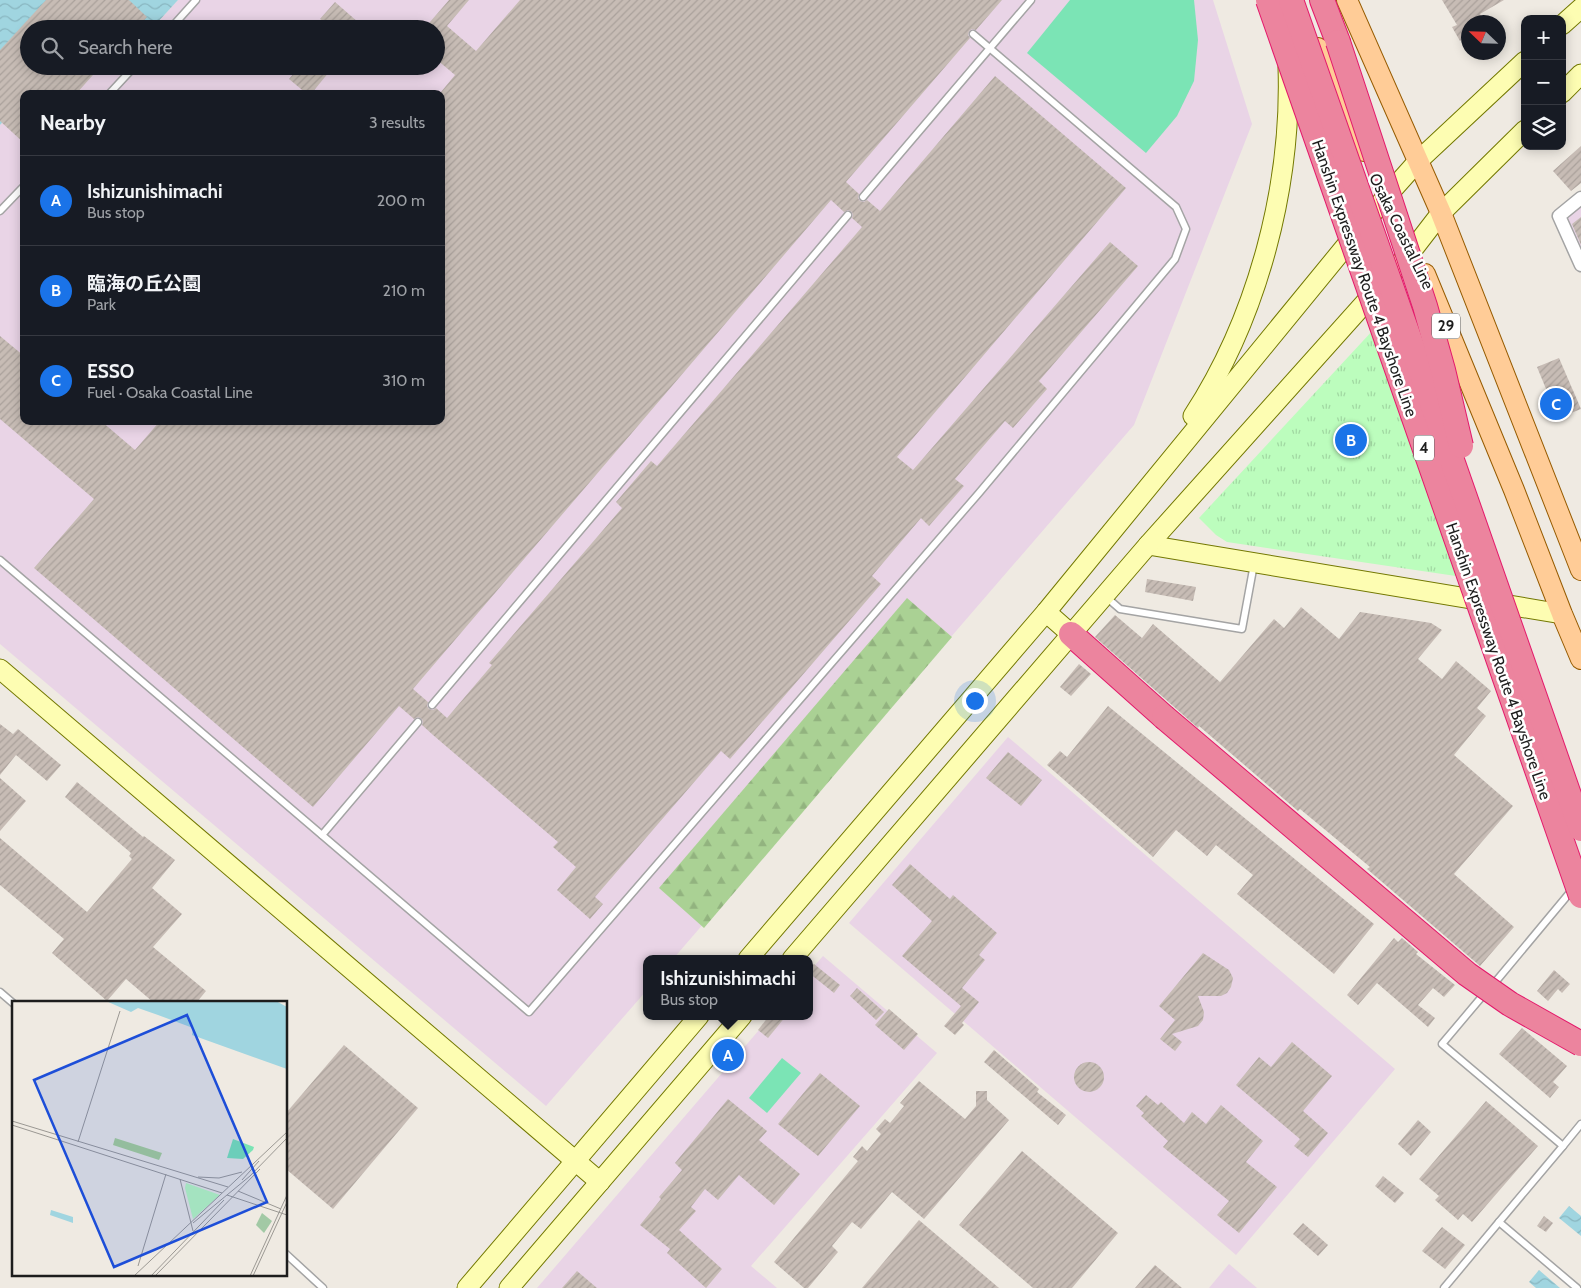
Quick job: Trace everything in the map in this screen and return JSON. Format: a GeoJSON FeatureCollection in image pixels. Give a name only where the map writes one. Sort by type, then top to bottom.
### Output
{"type":"FeatureCollection","features":[{"type":"Feature","properties":{"kind":"highway","name":"Hanshin Expressway Route 4 Bayshore Line"},"geometry":{"type":"LineString","coordinates":[[1268,0],[1581,896]]}},
{"type":"Feature","properties":{"kind":"highway","name":"Hanshin Expressway Route 4 Bayshore Line"},"geometry":{"type":"LineString","coordinates":[[1291,0],[1581,829]]}},
{"type":"Feature","properties":{"kind":"highway"},"geometry":{"type":"LineString","coordinates":[[1322,0],[1338,42],[1425,306],[1490,554],[1558,753],[1567,789]]}},
{"type":"Feature","properties":{"kind":"highway"},"geometry":{"type":"LineString","coordinates":[[1071,634],[1164,717],[1467,974],[1510,1004],[1581,1044]]}},
{"type":"Feature","properties":{"kind":"main road","name":"Osaka Coastal Line"},"geometry":{"type":"LineString","coordinates":[[1296,0],[1385,198],[1414,248],[1514,490],[1581,659]]}},
{"type":"Feature","properties":{"kind":"main road","name":"29"},"geometry":{"type":"LineString","coordinates":[[1347,0],[1441,213],[1581,570]]}},
{"type":"Feature","properties":{"kind":"street"},"geometry":{"type":"LineString","coordinates":[[1135,505],[1207,394],[1236,333],[1261,266],[1277,201],[1284,152],[1287,112],[1286,0]]}},
{"type":"Feature","properties":{"kind":"street"},"geometry":{"type":"LineString","coordinates":[[1566,21],[1581,8]]}},
{"type":"Feature","properties":{"kind":"street"},"geometry":{"type":"LineString","coordinates":[[751,955],[1046,612],[1385,198],[1418,161],[1521,65]]}},
{"type":"Feature","properties":{"kind":"street"},"geometry":{"type":"LineString","coordinates":[[1566,89],[1581,74]]}},
{"type":"Feature","properties":{"kind":"street"},"geometry":{"type":"LineString","coordinates":[[795,955],[1148,544],[1414,248],[1441,213],[1521,134]]}},
{"type":"Feature","properties":{"kind":"street"},"geometry":{"type":"LineString","coordinates":[[1581,198],[1559,216],[1581,265]]}},
{"type":"Feature","properties":{"kind":"street"},"geometry":{"type":"LineString","coordinates":[[1148,544],[1562,614]]}},
{"type":"Feature","properties":{"kind":"street"},"geometry":{"type":"LineString","coordinates":[[1046,612],[1071,634]]}},
{"type":"Feature","properties":{"kind":"street"},"geometry":{"type":"LineString","coordinates":[[0,669],[600,1182]]}},
{"type":"Feature","properties":{"kind":"street"},"geometry":{"type":"LineString","coordinates":[[467,1288],[696,1020]]}},
{"type":"Feature","properties":{"kind":"street"},"geometry":{"type":"LineString","coordinates":[[509,1288],[739,1020]]}},
{"type":"Feature","properties":{"kind":"lane"},"geometry":{"type":"LineString","coordinates":[[178,20],[196,0]]}},
{"type":"Feature","properties":{"kind":"lane"},"geometry":{"type":"LineString","coordinates":[[864,197],[1030,0]]}},
{"type":"Feature","properties":{"kind":"lane"},"geometry":{"type":"LineString","coordinates":[[0,560],[529,1012],[979,493],[1175,259],[1186,229],[1176,207],[973,34]]}},
{"type":"Feature","properties":{"kind":"lane"},"geometry":{"type":"LineString","coordinates":[[113,90],[127,75]]}},
{"type":"Feature","properties":{"kind":"lane"},"geometry":{"type":"LineString","coordinates":[[0,211],[20,190]]}},
{"type":"Feature","properties":{"kind":"lane"},"geometry":{"type":"LineString","coordinates":[[432,705],[848,215]]}},
{"type":"Feature","properties":{"kind":"lane"},"geometry":{"type":"LineString","coordinates":[[1104,596],[1120,609],[1242,630],[1254,563]]}},
{"type":"Feature","properties":{"kind":"lane"},"geometry":{"type":"LineString","coordinates":[[322,835],[418,722]]}},
{"type":"Feature","properties":{"kind":"lane"},"geometry":{"type":"LineString","coordinates":[[1563,1146],[1442,1044],[1581,883]]}},
{"type":"Feature","properties":{"kind":"lane"},"geometry":{"type":"LineString","coordinates":[[0,992],[12,1002]]}},
{"type":"Feature","properties":{"kind":"lane"},"geometry":{"type":"LineString","coordinates":[[1444,1288],[1581,1124]]}},
{"type":"Feature","properties":{"kind":"lane"},"geometry":{"type":"LineString","coordinates":[[1499,1222],[1577,1288]]}},
{"type":"Feature","properties":{"kind":"lane"},"geometry":{"type":"LineString","coordinates":[[288,1256],[323,1288]]}},
{"type":"Feature","properties":{"kind":"shaded area"},"geometry":{"type":"Polygon","coordinates":[[[112,0],[151,20],[94,20],[112,0]]]}},
{"type":"Feature","properties":{"kind":"shaded area"},"geometry":{"type":"Polygon","coordinates":[[[178,0],[1213,0],[1252,124],[1134,425],[676,955],[643,955],[643,995],[546,1106],[0,644],[0,125],[20,103],[20,425],[445,425],[445,90],[32,90],[45,75],[445,75],[445,20],[160,20],[178,0]]]}},
{"type":"Feature","properties":{"kind":"shaded area"},"geometry":{"type":"Polygon","coordinates":[[[1581,203],[1581,256],[1563,218],[1581,203]]]}},
{"type":"Feature","properties":{"kind":"shaded area"},"geometry":{"type":"Polygon","coordinates":[[[1008,737],[1395,1069],[1236,1255],[849,923],[1008,737]]]}},
{"type":"Feature","properties":{"kind":"shaded area"},"geometry":{"type":"Polygon","coordinates":[[[823,956],[937,1053],[751,1266],[777,1288],[537,1288],[768,1020],[813,1020],[813,967],[823,956]]]}},
{"type":"Feature","properties":{"kind":"shaded area"},"geometry":{"type":"Polygon","coordinates":[[[1229,1264],[1257,1288],[1209,1288],[1229,1264]]]}},
{"type":"Feature","properties":{"kind":"green space"},"geometry":{"type":"Polygon","coordinates":[[[1070,0],[1194,0],[1198,40],[1194,81],[1177,116],[1146,153],[1027,53],[1070,0]]]}},
{"type":"Feature","properties":{"kind":"green space"},"geometry":{"type":"Polygon","coordinates":[[[1387,315],[1476,579],[1227,542],[1216,535],[1199,518],[1387,315]]]}},
{"type":"Feature","properties":{"kind":"green space"},"geometry":{"type":"Polygon","coordinates":[[[907,598],[952,637],[704,928],[659,888],[907,598]]]}},
{"type":"Feature","properties":{"kind":"green space"},"geometry":{"type":"Polygon","coordinates":[[[782,1058],[801,1073],[767,1113],[749,1098],[782,1058]]]}},
{"type":"Feature","properties":{"kind":"water"},"geometry":{"type":"Polygon","coordinates":[[[0,0],[112,0],[55,20],[20,20],[20,75],[26,75],[25,90],[20,90],[20,103],[0,125],[0,0]]]}},
{"type":"Feature","properties":{"kind":"water"},"geometry":{"type":"Polygon","coordinates":[[[118,0],[178,0],[160,20],[140,20],[118,0]]]}},
{"type":"Feature","properties":{"kind":"water"},"geometry":{"type":"Polygon","coordinates":[[[1569,1206],[1581,1216],[1581,1236],[1559,1218],[1569,1206]]]}},
{"type":"Feature","properties":{"kind":"water"},"geometry":{"type":"Polygon","coordinates":[[[1539,1270],[1560,1288],[1536,1288],[1529,1282],[1539,1270]]]}},
{"type":"Feature","properties":{"kind":"building"},"geometry":{"type":"Polygon","coordinates":[[[46,0],[129,0],[147,17],[144,20],[28,20],[46,0]]]}},
{"type":"Feature","properties":{"kind":"building"},"geometry":{"type":"Polygon","coordinates":[[[449,0],[469,0],[447,26],[476,51],[520,0],[1002,0],[976,30],[972,29],[969,31],[968,35],[970,38],[846,182],[859,194],[858,198],[860,201],[864,202],[867,200],[880,211],[995,76],[1126,188],[897,457],[913,470],[1110,242],[1138,266],[1039,381],[1047,389],[1013,428],[1005,421],[955,479],[964,486],[929,526],[921,518],[872,576],[881,584],[730,759],[721,751],[595,897],[603,904],[590,919],[557,890],[576,867],[553,847],[558,842],[433,735],[422,725],[422,719],[418,717],[414,719],[399,706],[313,807],[34,568],[94,499],[0,419],[0,336],[20,353],[20,425],[106,425],[135,450],[157,425],[445,425],[445,90],[443,90],[455,75],[445,67],[445,20],[432,20],[449,0]],[[831,200],[413,689],[428,702],[427,706],[429,709],[433,710],[436,708],[447,718],[492,665],[489,663],[622,508],[616,502],[651,461],[657,466],[862,227],[852,218],[852,212],[848,210],[844,212],[831,200]]]}},
{"type":"Feature","properties":{"kind":"building"},"geometry":{"type":"Polygon","coordinates":[[[1442,0],[1504,0],[1481,15],[1461,15],[1460,41],[1452,27],[1457,25],[1442,0]]]}},
{"type":"Feature","properties":{"kind":"building"},"geometry":{"type":"Polygon","coordinates":[[[335,2],[356,20],[322,20],[320,19],[335,2]]]}},
{"type":"Feature","properties":{"kind":"building"},"geometry":{"type":"Polygon","coordinates":[[[20,28],[20,75],[93,75],[80,90],[20,90],[20,139],[0,121],[0,50],[20,28]]]}},
{"type":"Feature","properties":{"kind":"building"},"geometry":{"type":"Polygon","coordinates":[[[292,75],[327,75],[314,90],[302,90],[289,79],[292,75]]]}},
{"type":"Feature","properties":{"kind":"building"},"geometry":{"type":"Polygon","coordinates":[[[1581,146],[1581,183],[1571,191],[1553,171],[1581,146]]]}},
{"type":"Feature","properties":{"kind":"building"},"geometry":{"type":"Polygon","coordinates":[[[1581,217],[1581,245],[1572,224],[1581,217]]]}},
{"type":"Feature","properties":{"kind":"building"},"geometry":{"type":"Polygon","coordinates":[[[1559,358],[1581,409],[1558,418],[1537,367],[1559,358]]]}},
{"type":"Feature","properties":{"kind":"building"},"geometry":{"type":"Polygon","coordinates":[[[1147,579],[1196,587],[1193,601],[1145,592],[1147,579]]]}},
{"type":"Feature","properties":{"kind":"building"},"geometry":{"type":"Polygon","coordinates":[[[1301,607],[1339,639],[1360,612],[1431,623],[1442,630],[1418,659],[1442,679],[1456,661],[1491,691],[1477,708],[1486,716],[1454,755],[1513,806],[1454,874],[1514,927],[1480,966],[1367,869],[1370,867],[1300,809],[1298,811],[1199,726],[1198,728],[1095,637],[1115,615],[1142,638],[1153,624],[1220,682],[1274,619],[1284,628],[1301,607]]]}},
{"type":"Feature","properties":{"kind":"building"},"geometry":{"type":"Polygon","coordinates":[[[1079,664],[1091,674],[1071,696],[1060,687],[1079,664]]]}},
{"type":"Feature","properties":{"kind":"building"},"geometry":{"type":"Polygon","coordinates":[[[1108,706],[1374,924],[1334,974],[1237,894],[1253,875],[1216,845],[1207,856],[1176,830],[1153,857],[1047,765],[1060,751],[1067,757],[1108,706]]]}},
{"type":"Feature","properties":{"kind":"building"},"geometry":{"type":"Polygon","coordinates":[[[0,724],[13,734],[18,729],[61,765],[47,781],[16,755],[0,775],[0,724]]]}},
{"type":"Feature","properties":{"kind":"building"},"geometry":{"type":"Polygon","coordinates":[[[1008,752],[1042,780],[1021,806],[986,778],[1008,752]]]}},
{"type":"Feature","properties":{"kind":"building"},"geometry":{"type":"Polygon","coordinates":[[[0,778],[26,801],[0,831],[0,778]]]}},
{"type":"Feature","properties":{"kind":"building"},"geometry":{"type":"Polygon","coordinates":[[[77,782],[143,837],[175,860],[152,888],[182,914],[153,947],[206,991],[198,1001],[152,1001],[126,979],[107,1001],[52,953],[64,939],[0,885],[0,838],[87,912],[132,859],[129,856],[131,853],[65,797],[77,782]]]}},
{"type":"Feature","properties":{"kind":"building"},"geometry":{"type":"Polygon","coordinates":[[[910,864],[950,899],[953,895],[997,933],[979,955],[985,960],[962,988],[979,1002],[955,1035],[944,1026],[961,1006],[902,956],[932,921],[892,885],[910,864]]]}},
{"type":"Feature","properties":{"kind":"building"},"geometry":{"type":"Polygon","coordinates":[[[1394,938],[1398,942],[1402,938],[1418,952],[1416,954],[1455,985],[1444,997],[1433,988],[1418,1005],[1435,1018],[1428,1027],[1377,983],[1358,1005],[1347,995],[1394,938]]]}},
{"type":"Feature","properties":{"kind":"building"},"geometry":{"type":"Polygon","coordinates":[[[1203,953],[1229,970],[1233,978],[1231,987],[1227,993],[1221,996],[1198,996],[1204,1012],[1203,1020],[1198,1026],[1172,1034],[1182,1042],[1175,1051],[1160,1039],[1175,1020],[1159,1006],[1203,953]]]}},
{"type":"Feature","properties":{"kind":"building"},"geometry":{"type":"Polygon","coordinates":[[[813,965],[840,985],[834,993],[813,976],[813,965]]]}},
{"type":"Feature","properties":{"kind":"building"},"geometry":{"type":"Polygon","coordinates":[[[1554,970],[1570,984],[1562,993],[1558,989],[1548,1001],[1537,991],[1554,970]]]}},
{"type":"Feature","properties":{"kind":"building"},"geometry":{"type":"Polygon","coordinates":[[[857,988],[884,1012],[876,1020],[850,996],[857,988]]]}},
{"type":"Feature","properties":{"kind":"building"},"geometry":{"type":"Polygon","coordinates":[[[889,1009],[918,1034],[904,1050],[875,1025],[889,1009]]]}},
{"type":"Feature","properties":{"kind":"building"},"geometry":{"type":"Polygon","coordinates":[[[766,1020],[783,1020],[768,1038],[758,1030],[766,1020]]]}},
{"type":"Feature","properties":{"kind":"building"},"geometry":{"type":"Polygon","coordinates":[[[1522,1028],[1567,1066],[1553,1082],[1559,1087],[1550,1098],[1499,1054],[1522,1028]]]}},
{"type":"Feature","properties":{"kind":"building"},"geometry":{"type":"Polygon","coordinates":[[[1292,1042],[1332,1076],[1303,1111],[1328,1133],[1308,1157],[1294,1146],[1300,1139],[1236,1085],[1259,1057],[1271,1067],[1292,1042]]]}},
{"type":"Feature","properties":{"kind":"building"},"geometry":{"type":"Polygon","coordinates":[[[344,1045],[418,1108],[333,1209],[288,1171],[288,1111],[344,1045]]]}},
{"type":"Feature","properties":{"kind":"building"},"geometry":{"type":"Polygon","coordinates":[[[994,1050],[1039,1089],[1037,1092],[1066,1115],[1058,1125],[984,1062],[994,1050]]]}},
{"type":"Feature","properties":{"kind":"building"},"geometry":{"type":"Polygon","coordinates":[[[1089,1062],[1100,1066],[1104,1077],[1100,1088],[1089,1092],[1078,1088],[1074,1077],[1078,1066],[1089,1062]]]}},
{"type":"Feature","properties":{"kind":"building"},"geometry":{"type":"Polygon","coordinates":[[[820,1073],[860,1106],[818,1156],[778,1124],[820,1073]]]}},
{"type":"Feature","properties":{"kind":"building"},"geometry":{"type":"Polygon","coordinates":[[[919,1081],[965,1119],[976,1106],[976,1091],[987,1091],[987,1100],[1009,1120],[924,1219],[892,1192],[861,1229],[852,1222],[832,1246],[838,1252],[808,1288],[804,1288],[774,1262],[858,1161],[853,1157],[862,1146],[867,1151],[881,1134],[876,1129],[885,1119],[890,1123],[904,1106],[900,1103],[919,1081]]]}},
{"type":"Feature","properties":{"kind":"building"},"geometry":{"type":"Polygon","coordinates":[[[1146,1095],[1158,1105],[1161,1102],[1184,1123],[1192,1112],[1206,1124],[1221,1105],[1263,1141],[1246,1162],[1277,1187],[1239,1233],[1217,1215],[1229,1201],[1163,1147],[1168,1141],[1141,1116],[1144,1113],[1136,1106],[1146,1095]]]}},
{"type":"Feature","properties":{"kind":"building"},"geometry":{"type":"Polygon","coordinates":[[[728,1099],[767,1131],[759,1140],[800,1174],[774,1205],[739,1175],[718,1200],[705,1189],[691,1207],[696,1211],[679,1230],[722,1269],[706,1288],[667,1253],[670,1249],[640,1225],[661,1199],[659,1197],[682,1170],[675,1163],[728,1099]]]}},
{"type":"Feature","properties":{"kind":"building"},"geometry":{"type":"Polygon","coordinates":[[[1486,1101],[1538,1146],[1472,1222],[1463,1214],[1458,1220],[1435,1200],[1439,1196],[1419,1179],[1486,1101]]]}},
{"type":"Feature","properties":{"kind":"building"},"geometry":{"type":"Polygon","coordinates":[[[1418,1120],[1431,1132],[1411,1156],[1398,1144],[1418,1120]]]}},
{"type":"Feature","properties":{"kind":"building"},"geometry":{"type":"Polygon","coordinates":[[[1022,1151],[1118,1233],[1072,1288],[1033,1288],[959,1225],[1022,1151]]]}},
{"type":"Feature","properties":{"kind":"building"},"geometry":{"type":"Polygon","coordinates":[[[1383,1176],[1404,1193],[1395,1203],[1375,1186],[1383,1176]]]}},
{"type":"Feature","properties":{"kind":"building"},"geometry":{"type":"Polygon","coordinates":[[[1544,1216],[1553,1223],[1546,1232],[1537,1226],[1544,1216]]]}},
{"type":"Feature","properties":{"kind":"building"},"geometry":{"type":"Polygon","coordinates":[[[919,1220],[999,1288],[862,1288],[919,1220]]]}},
{"type":"Feature","properties":{"kind":"building"},"geometry":{"type":"Polygon","coordinates":[[[1303,1223],[1328,1245],[1318,1256],[1293,1234],[1303,1223]]]}},
{"type":"Feature","properties":{"kind":"building"},"geometry":{"type":"Polygon","coordinates":[[[1442,1227],[1465,1245],[1445,1269],[1422,1251],[1442,1227]]]}},
{"type":"Feature","properties":{"kind":"building"},"geometry":{"type":"Polygon","coordinates":[[[1155,1265],[1182,1288],[1135,1288],[1155,1265]]]}},
{"type":"Feature","properties":{"kind":"building"},"geometry":{"type":"Polygon","coordinates":[[[577,1271],[597,1288],[562,1288],[577,1271]]]}},
{"type":"Feature","properties":{"kind":"place","name":"ESSO"},"geometry":{"type":"Point","coordinates":[1556,404]}},
{"type":"Feature","properties":{"kind":"place","name":"臨海の丘公園"},"geometry":{"type":"Point","coordinates":[1351,440]}},
{"type":"Feature","properties":{"kind":"place","name":"Ishizunishimachi"},"geometry":{"type":"Point","coordinates":[728,1055]}}]}
